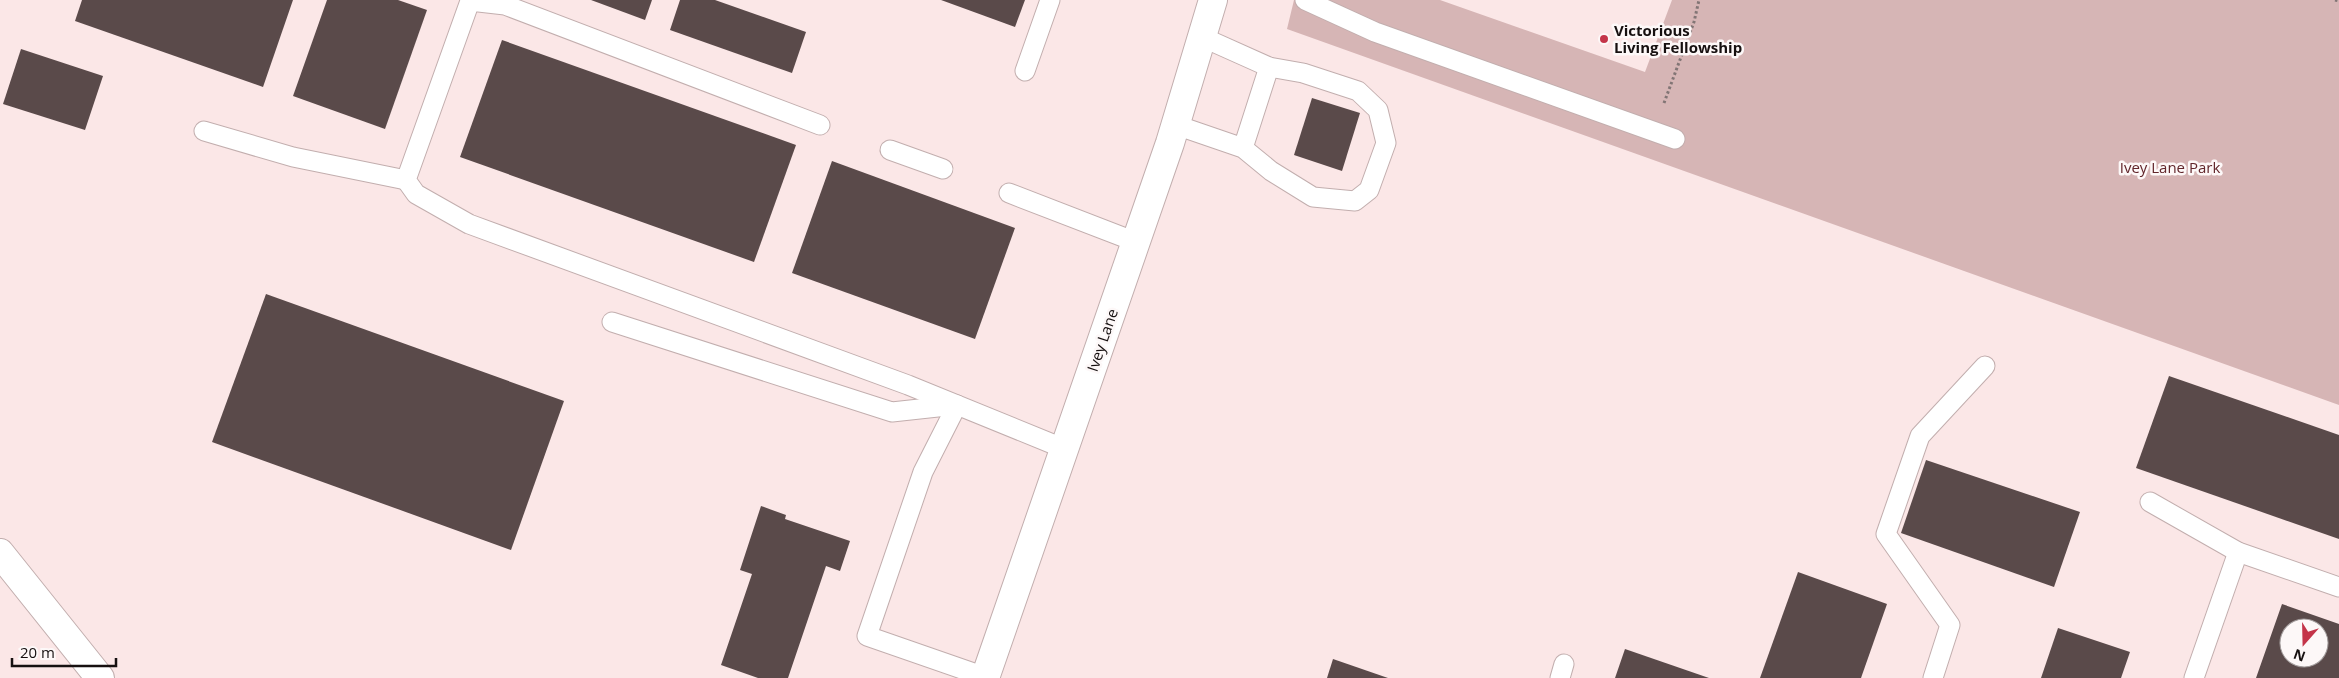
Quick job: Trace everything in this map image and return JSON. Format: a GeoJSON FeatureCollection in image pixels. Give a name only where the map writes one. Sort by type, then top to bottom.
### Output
{"type":"FeatureCollection","features":[{"type":"Feature","properties":{"kind":"main road","name":"Ivey Lane"},"geometry":{"type":"LineString","coordinates":[[985,678],[1176,125],[1213,0]]}},
{"type":"Feature","properties":{"kind":"main road"},"geometry":{"type":"LineString","coordinates":[[0,554],[100,678]]}},
{"type":"Feature","properties":{"kind":"lane"},"geometry":{"type":"LineString","coordinates":[[406,180],[470,0],[505,5],[820,125]]}},
{"type":"Feature","properties":{"kind":"lane"},"geometry":{"type":"LineString","coordinates":[[1025,71],[1050,0]]}},
{"type":"Feature","properties":{"kind":"lane"},"geometry":{"type":"LineString","coordinates":[[1305,0],[1375,32],[1675,139]]}},
{"type":"Feature","properties":{"kind":"lane"},"geometry":{"type":"LineString","coordinates":[[1176,125],[1243,148],[1271,170],[1313,197],[1355,201],[1369,190],[1386,143],[1378,110],[1358,91],[1303,72],[1269,67],[1202,37]]}},
{"type":"Feature","properties":{"kind":"lane"},"geometry":{"type":"LineString","coordinates":[[1243,148],[1269,67]]}},
{"type":"Feature","properties":{"kind":"lane"},"geometry":{"type":"LineString","coordinates":[[204,131],[293,157],[406,180],[416,194],[469,224],[957,405],[1065,449]]}},
{"type":"Feature","properties":{"kind":"lane"},"geometry":{"type":"LineString","coordinates":[[890,150],[943,170]]}},
{"type":"Feature","properties":{"kind":"lane"},"geometry":{"type":"LineString","coordinates":[[1009,193],[1136,242]]}},
{"type":"Feature","properties":{"kind":"lane"},"geometry":{"type":"LineString","coordinates":[[612,322],[892,412],[957,405]]}},
{"type":"Feature","properties":{"kind":"lane"},"geometry":{"type":"LineString","coordinates":[[1933,678],[1950,624],[1886,534],[1920,436],[1985,366]]}},
{"type":"Feature","properties":{"kind":"lane"},"geometry":{"type":"LineString","coordinates":[[957,405],[924,472],[867,636],[985,678]]}},
{"type":"Feature","properties":{"kind":"lane"},"geometry":{"type":"LineString","coordinates":[[2150,502],[2238,552],[2339,587]]}},
{"type":"Feature","properties":{"kind":"lane"},"geometry":{"type":"LineString","coordinates":[[2194,678],[2238,552]]}},
{"type":"Feature","properties":{"kind":"path"},"geometry":{"type":"LineString","coordinates":[[1664,103],[1694,22],[1699,0]]}},
{"type":"Feature","properties":{"kind":"path"},"geometry":{"type":"LineString","coordinates":[[2335,0],[2339,1]]}},
{"type":"Feature","properties":{"kind":"green space","name":"Ivey Lane Park"},"geometry":{"type":"Polygon","coordinates":[[[1294,0],[1440,0],[1645,72],[1672,0],[2339,0],[2339,405],[1287,29],[1294,0]]]}},
{"type":"Feature","properties":{"kind":"building"},"geometry":{"type":"Polygon","coordinates":[[[82,0],[293,0],[263,87],[75,21],[82,0]]]}},
{"type":"Feature","properties":{"kind":"building"},"geometry":{"type":"Polygon","coordinates":[[[327,0],[398,0],[427,10],[385,129],[293,96],[327,0]]]}},
{"type":"Feature","properties":{"kind":"building"},"geometry":{"type":"Polygon","coordinates":[[[591,0],[652,0],[645,20],[591,0]]]}},
{"type":"Feature","properties":{"kind":"building"},"geometry":{"type":"Polygon","coordinates":[[[680,0],[715,0],[806,32],[792,73],[670,30],[680,0]]]}},
{"type":"Feature","properties":{"kind":"building"},"geometry":{"type":"Polygon","coordinates":[[[941,0],[1025,0],[1015,27],[941,0]]]}},
{"type":"Feature","properties":{"kind":"building"},"geometry":{"type":"Polygon","coordinates":[[[502,40],[796,145],[754,262],[460,157],[502,40]]]}},
{"type":"Feature","properties":{"kind":"building"},"geometry":{"type":"Polygon","coordinates":[[[21,49],[103,76],[85,130],[3,104],[21,49]]]}},
{"type":"Feature","properties":{"kind":"building"},"geometry":{"type":"Polygon","coordinates":[[[1312,98],[1360,113],[1342,171],[1294,155],[1312,98]]]}},
{"type":"Feature","properties":{"kind":"building"},"geometry":{"type":"Polygon","coordinates":[[[832,161],[1015,228],[975,339],[792,273],[832,161]]]}},
{"type":"Feature","properties":{"kind":"building"},"geometry":{"type":"Polygon","coordinates":[[[266,294],[564,401],[511,550],[212,442],[266,294]]]}},
{"type":"Feature","properties":{"kind":"building"},"geometry":{"type":"Polygon","coordinates":[[[2169,376],[2339,435],[2339,539],[2136,468],[2169,376]]]}},
{"type":"Feature","properties":{"kind":"building"},"geometry":{"type":"Polygon","coordinates":[[[1926,460],[2080,512],[2054,587],[1901,533],[1926,460]]]}},
{"type":"Feature","properties":{"kind":"building"},"geometry":{"type":"Polygon","coordinates":[[[761,506],[786,515],[785,519],[850,541],[840,571],[826,566],[788,678],[758,678],[721,665],[752,574],[740,570],[761,506]]]}},
{"type":"Feature","properties":{"kind":"building"},"geometry":{"type":"Polygon","coordinates":[[[1798,572],[1887,604],[1861,678],[1760,678],[1798,572]]]}},
{"type":"Feature","properties":{"kind":"building"},"geometry":{"type":"Polygon","coordinates":[[[2282,604],[2322,618],[2279,618],[2279,668],[2329,668],[2329,620],[2339,624],[2339,678],[2256,678],[2282,604]]]}},
{"type":"Feature","properties":{"kind":"building"},"geometry":{"type":"Polygon","coordinates":[[[2058,628],[2130,652],[2121,678],[2041,678],[2058,628]]]}},
{"type":"Feature","properties":{"kind":"building"},"geometry":{"type":"Polygon","coordinates":[[[1625,649],[1709,678],[1615,678],[1625,649]]]}},
{"type":"Feature","properties":{"kind":"building"},"geometry":{"type":"Polygon","coordinates":[[[1333,659],[1388,678],[1327,678],[1333,659]]]}},
{"type":"Feature","properties":{"kind":"place","name":"Victorious Living Fellowship"},"geometry":{"type":"Point","coordinates":[1604,39]}}]}
